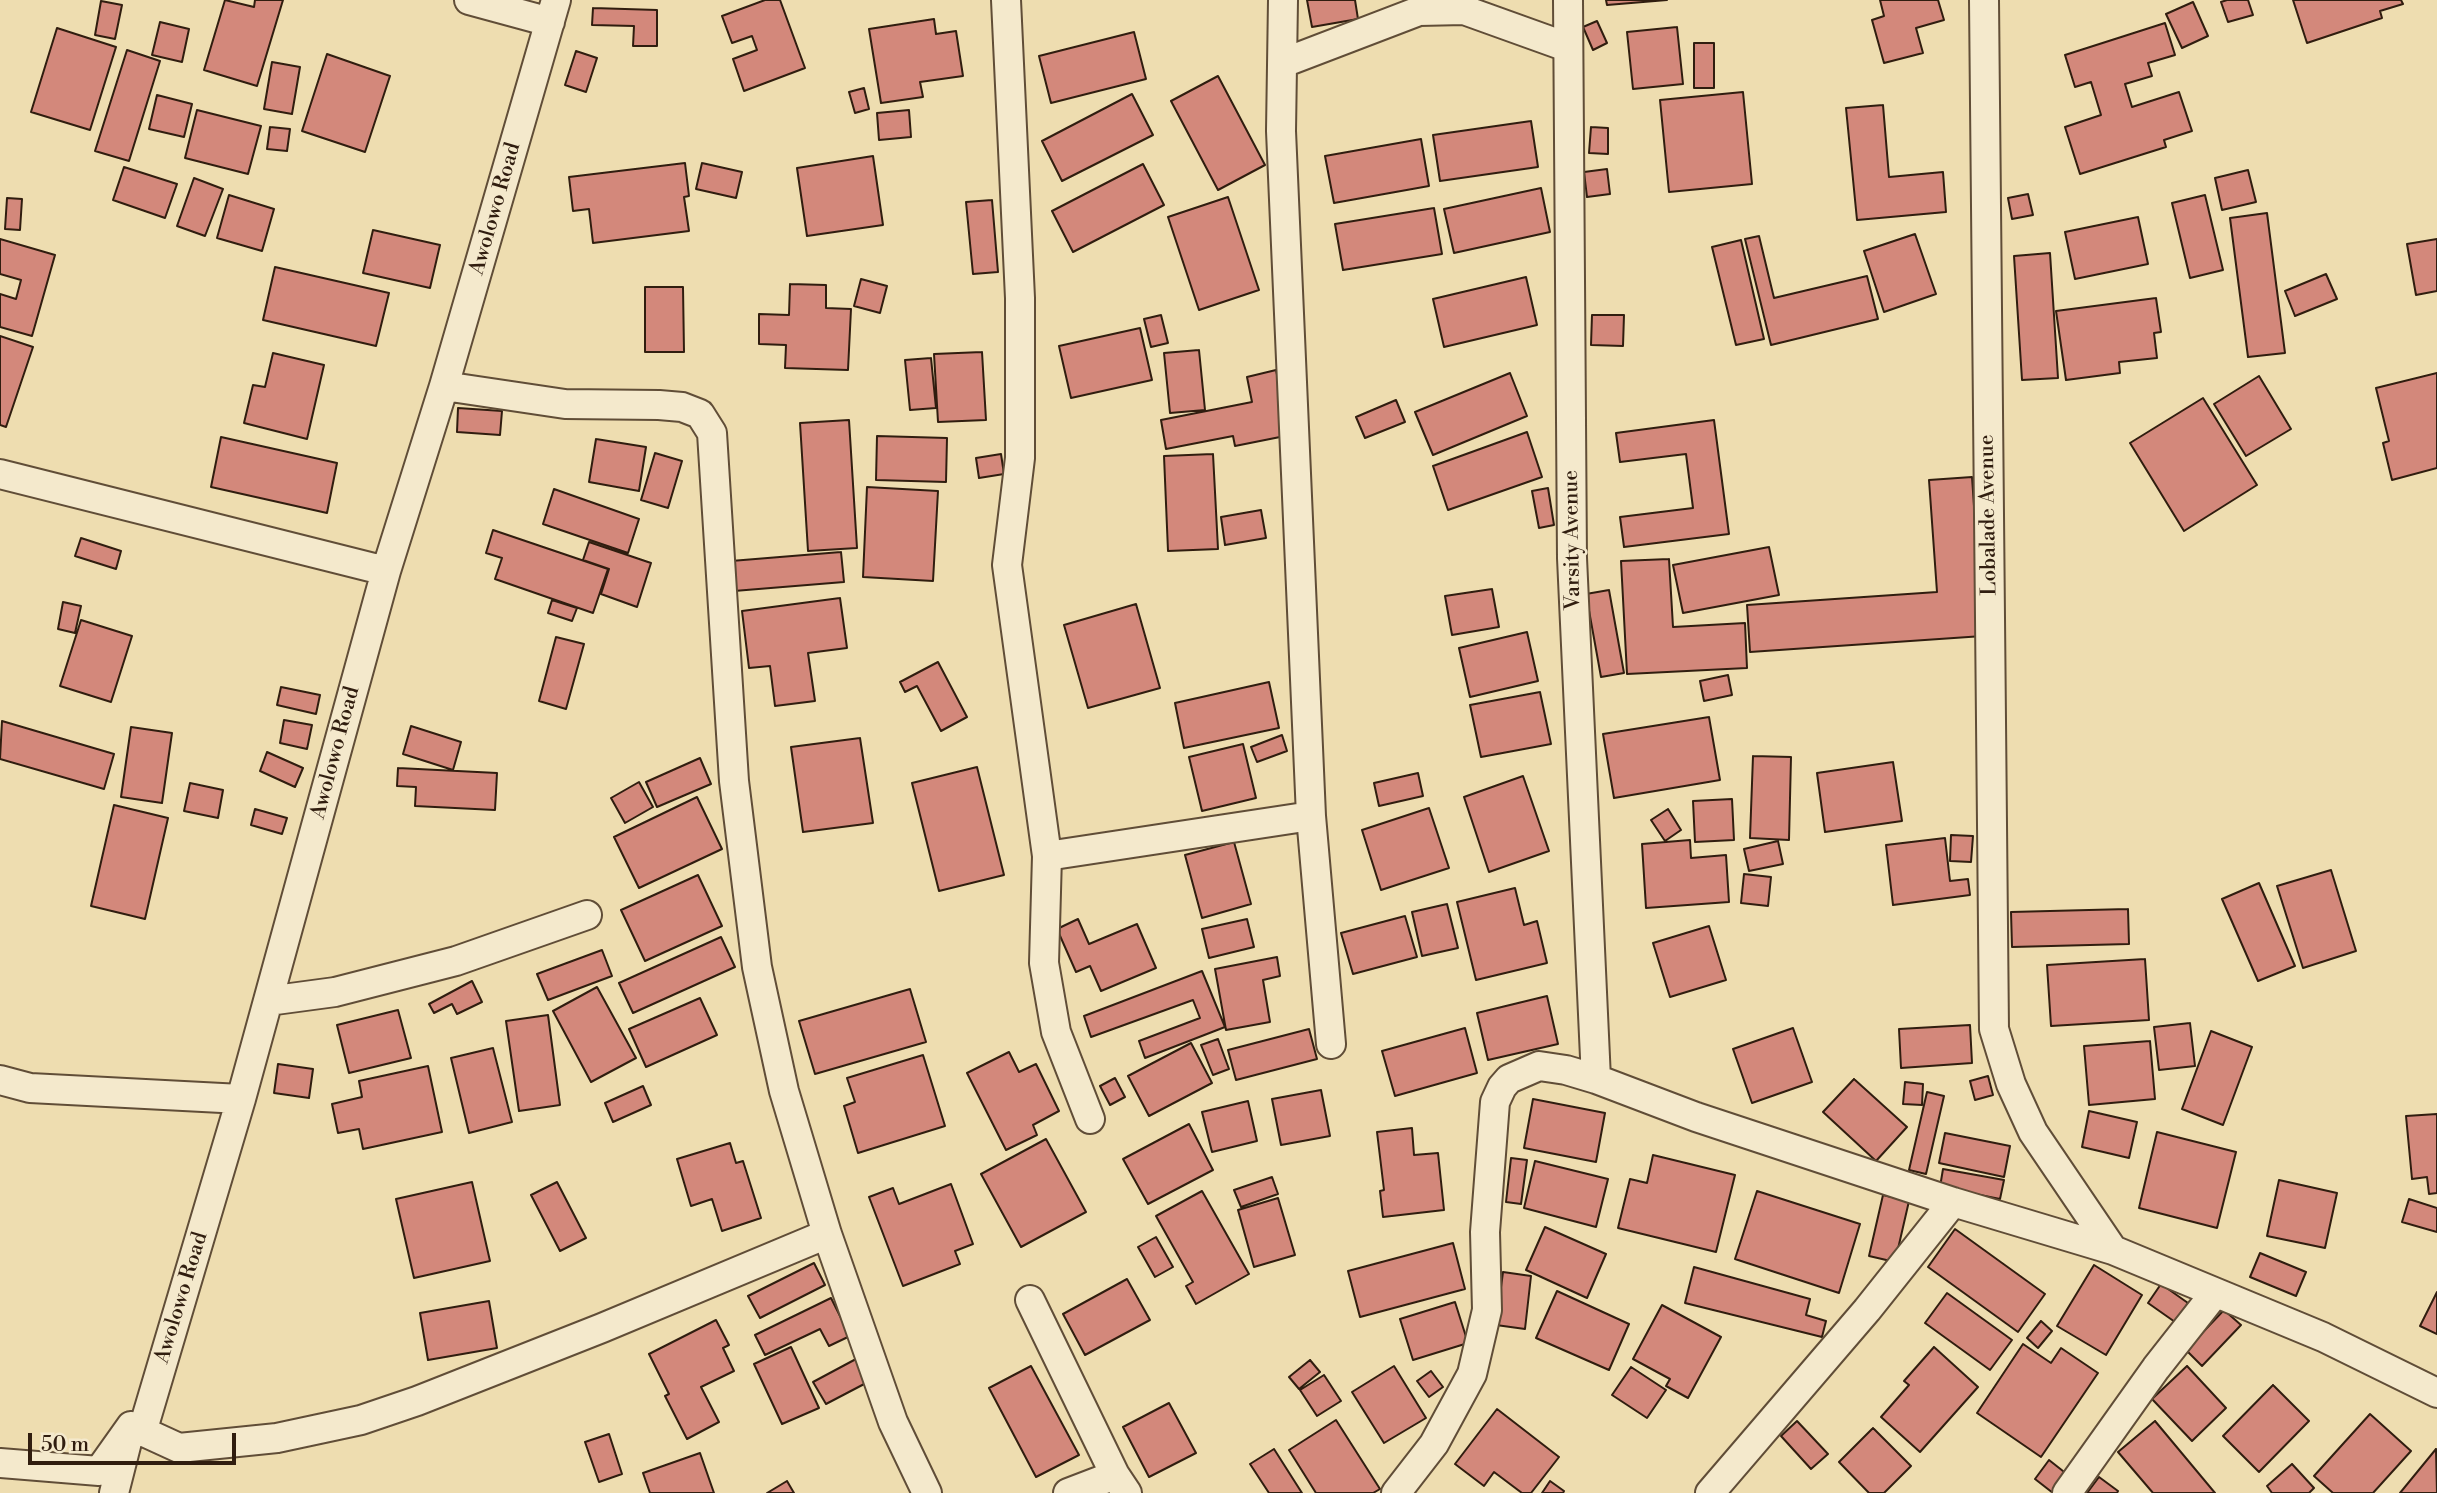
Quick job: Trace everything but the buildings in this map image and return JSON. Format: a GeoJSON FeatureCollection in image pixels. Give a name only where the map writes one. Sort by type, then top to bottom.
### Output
{"type":"FeatureCollection","features":[{"type":"Feature","properties":{"kind":"street"},"geometry":{"type":"LineString","coordinates":[[469,0],[553,11]]}},
{"type":"Feature","properties":{"kind":"street"},"geometry":{"type":"LineString","coordinates":[[1006,0],[1020,299],[1020,458],[1007,565],[1047,856],[1044,963],[1056,1032],[1090,1119]]}},
{"type":"Feature","properties":{"kind":"street"},"geometry":{"type":"LineString","coordinates":[[1283,0],[1282,145],[1311,816],[1331,1044]]}},
{"type":"Feature","properties":{"kind":"street","name":"Varsity Avenue"},"geometry":{"type":"LineString","coordinates":[[1568,0],[1572,558],[1597,1079]]}},
{"type":"Feature","properties":{"kind":"street","name":"Lobalade Avenue"},"geometry":{"type":"LineString","coordinates":[[1984,0],[1994,1030],[2011,1084],[2033,1132],[2113,1250]]}},
{"type":"Feature","properties":{"kind":"street"},"geometry":{"type":"LineString","coordinates":[[1283,63],[1419,11],[1464,10],[1567,47]]}},
{"type":"Feature","properties":{"kind":"street","name":"Awolowo Road"},"geometry":{"type":"LineString","coordinates":[[131,1426],[143,1429],[241,1099],[386,571],[444,386],[553,11]]}},
{"type":"Feature","properties":{"kind":"street"},"geometry":{"type":"LineString","coordinates":[[444,386],[565,404],[682,407],[700,414],[712,433],[734,781],[757,967],[784,1091],[827,1234],[893,1422],[927,1493]]}},
{"type":"Feature","properties":{"kind":"street"},"geometry":{"type":"LineString","coordinates":[[0,474],[386,571]]}},
{"type":"Feature","properties":{"kind":"street"},"geometry":{"type":"LineString","coordinates":[[1047,856],[1311,816]]}},
{"type":"Feature","properties":{"kind":"street"},"geometry":{"type":"LineString","coordinates":[[268,1001],[335,992],[456,961],[587,915]]}},
{"type":"Feature","properties":{"kind":"street"},"geometry":{"type":"LineString","coordinates":[[1396,1493],[1434,1444],[1472,1374],[1487,1310],[1485,1232],[1495,1102],[1502,1087],[1510,1079],[1539,1066],[1597,1079],[1696,1117],[1953,1202],[2113,1250],[2323,1337],[2437,1393]]}},
{"type":"Feature","properties":{"kind":"street"},"geometry":{"type":"LineString","coordinates":[[0,1080],[30,1088],[241,1099]]}},
{"type":"Feature","properties":{"kind":"street"},"geometry":{"type":"LineString","coordinates":[[1710,1493],[1867,1310],[1953,1202]]}},
{"type":"Feature","properties":{"kind":"street"},"geometry":{"type":"LineString","coordinates":[[131,1426],[179,1448],[277,1437],[361,1420],[417,1401],[602,1328],[827,1234]]}},
{"type":"Feature","properties":{"kind":"street"},"geometry":{"type":"LineString","coordinates":[[2067,1493],[2155,1368],[2215,1293]]}},
{"type":"Feature","properties":{"kind":"street"},"geometry":{"type":"LineString","coordinates":[[1030,1300],[1121,1484],[1068,1493]]}},
{"type":"Feature","properties":{"kind":"street"},"geometry":{"type":"LineString","coordinates":[[0,1463],[99,1471],[131,1426]]}},
{"type":"Feature","properties":{"kind":"street"},"geometry":{"type":"LineString","coordinates":[[114,1493],[131,1426]]}}]}
